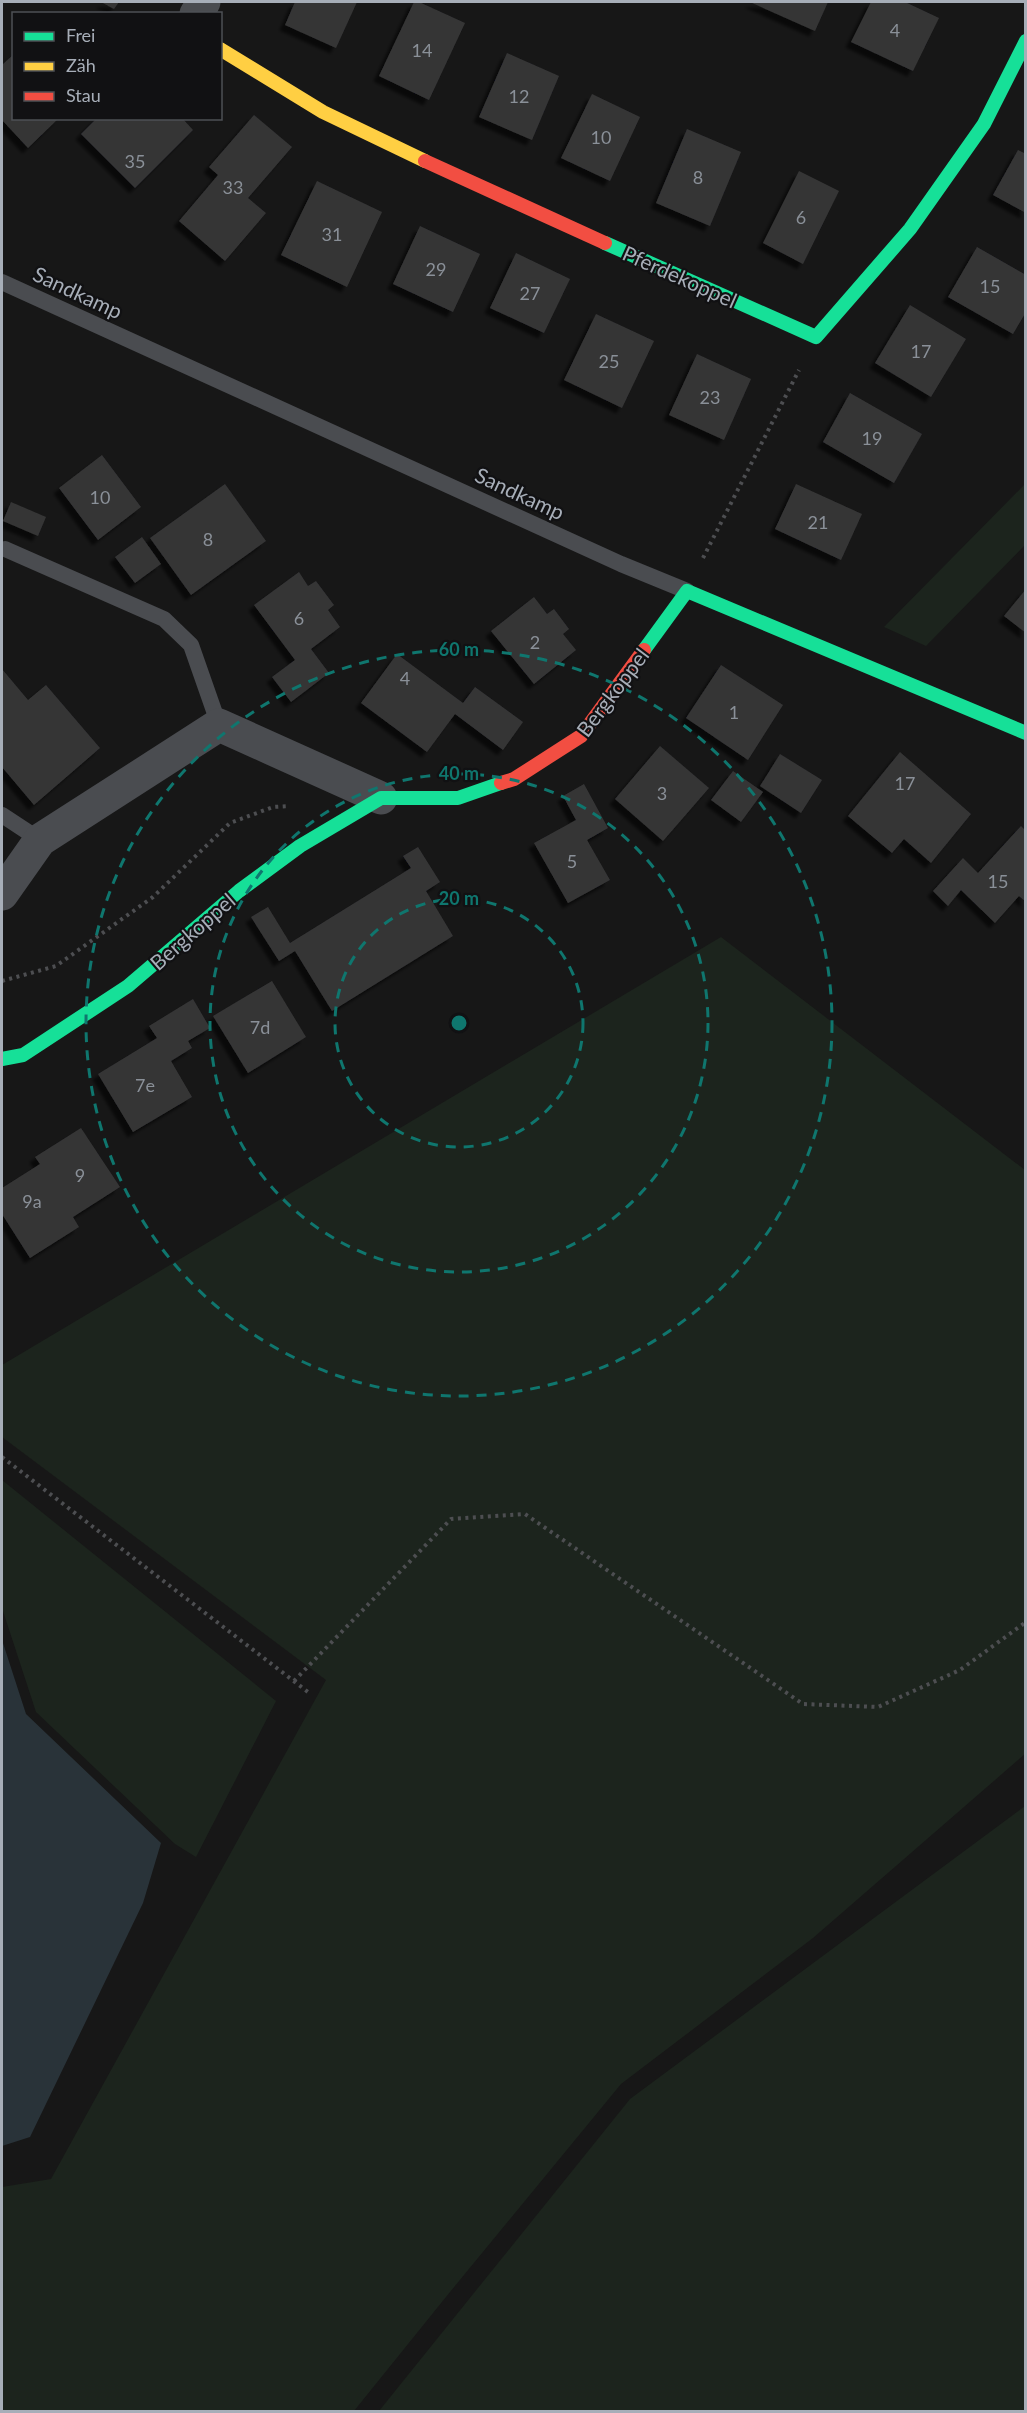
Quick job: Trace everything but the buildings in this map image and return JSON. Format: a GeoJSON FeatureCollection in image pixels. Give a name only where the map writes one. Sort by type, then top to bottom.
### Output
{"type":"FeatureCollection","features":[{"type":"Feature","properties":{"kind":"street"},"geometry":{"type":"LineString","coordinates":[[816,337],[910,229],[984,124],[1026,41]]}},
{"type":"Feature","properties":{"kind":"street","name":"Pferdekoppel"},"geometry":{"type":"LineString","coordinates":[[222,50],[322,112],[510,201],[816,337]]}},
{"type":"Feature","properties":{"kind":"street","name":"Sandkamp"},"geometry":{"type":"LineString","coordinates":[[687,591],[1026,733]]}},
{"type":"Feature","properties":{"kind":"street","name":"Bergkoppel"},"geometry":{"type":"LineString","coordinates":[[219,725],[381,798],[458,798],[514,779],[581,736],[687,591]]}},
{"type":"Feature","properties":{"kind":"street"},"geometry":{"type":"LineString","coordinates":[[2,894],[40,840],[219,725]]}},
{"type":"Feature","properties":{"kind":"street","name":"Bergkoppel"},"geometry":{"type":"LineString","coordinates":[[2,1059],[23,1055],[128,986],[239,891],[300,846],[381,798]]}},
{"type":"Feature","properties":{"kind":"lane","name":"Sandkamp"},"geometry":{"type":"LineString","coordinates":[[2,282],[621,564],[687,591]]}},
{"type":"Feature","properties":{"kind":"lane"},"geometry":{"type":"LineString","coordinates":[[5,549],[164,619],[190,645],[219,725]]}},
{"type":"Feature","properties":{"kind":"lane"},"geometry":{"type":"LineString","coordinates":[[2,815],[40,840]]}},
{"type":"Feature","properties":{"kind":"path"},"geometry":{"type":"LineString","coordinates":[[687,591],[816,337]]}},
{"type":"Feature","properties":{"kind":"path"},"geometry":{"type":"LineString","coordinates":[[2,981],[56,966],[153,897],[230,824],[273,807],[295,806]]}},
{"type":"Feature","properties":{"kind":"path"},"geometry":{"type":"LineString","coordinates":[[2,1457],[308,1692]]}},
{"type":"Feature","properties":{"kind":"path"},"geometry":{"type":"LineString","coordinates":[[294,1681],[451,1518],[525,1514],[803,1704],[878,1707],[960,1670],[1026,1622]]}},
{"type":"Feature","properties":{"kind":"shaded area"},"geometry":{"type":"Polygon","coordinates":[[[1025,484],[1025,545],[926,646],[884,627],[1025,484]]]}},
{"type":"Feature","properties":{"kind":"shaded area"},"geometry":{"type":"Polygon","coordinates":[[[721,937],[1025,1170],[1025,1754],[813,1938],[621,2084],[354,2411],[2,2411],[2,2187],[51,2179],[326,1680],[2,1437],[2,1365],[721,937]]]}},
{"type":"Feature","properties":{"kind":"shaded area"},"geometry":{"type":"Polygon","coordinates":[[[2,1480],[276,1701],[196,1857],[175,1844],[36,1712],[2,1608],[2,1480]]]}},
{"type":"Feature","properties":{"kind":"shaded area"},"geometry":{"type":"Polygon","coordinates":[[[2,1640],[26,1714],[161,1843],[143,1903],[30,2137],[2,2146],[2,1640]]]}},
{"type":"Feature","properties":{"kind":"shaded area"},"geometry":{"type":"Polygon","coordinates":[[[1025,1806],[1025,2411],[379,2411],[630,2099],[1025,1806]]]}},
{"type":"Feature","properties":{"kind":"traffic: fast"},"geometry":{"type":"LineString","coordinates":[[605,243],[816,337],[910,229],[984,124],[1026,41]]}},
{"type":"Feature","properties":{"kind":"traffic: fast"},"geometry":{"type":"LineString","coordinates":[[644,650],[687,591],[1026,733]]}},
{"type":"Feature","properties":{"kind":"traffic: fast"},"geometry":{"type":"LineString","coordinates":[[2,1059],[23,1055],[128,986],[239,891],[300,846],[381,798],[458,798],[501,783]]}},
{"type":"Feature","properties":{"kind":"traffic: slow"},"geometry":{"type":"LineString","coordinates":[[222,50],[323,112],[425,161]]}},
{"type":"Feature","properties":{"kind":"traffic: jam"},"geometry":{"type":"LineString","coordinates":[[425,161],[605,243]]}},
{"type":"Feature","properties":{"kind":"traffic: jam"},"geometry":{"type":"LineString","coordinates":[[501,783],[514,779],[581,736],[644,650]]}}]}
